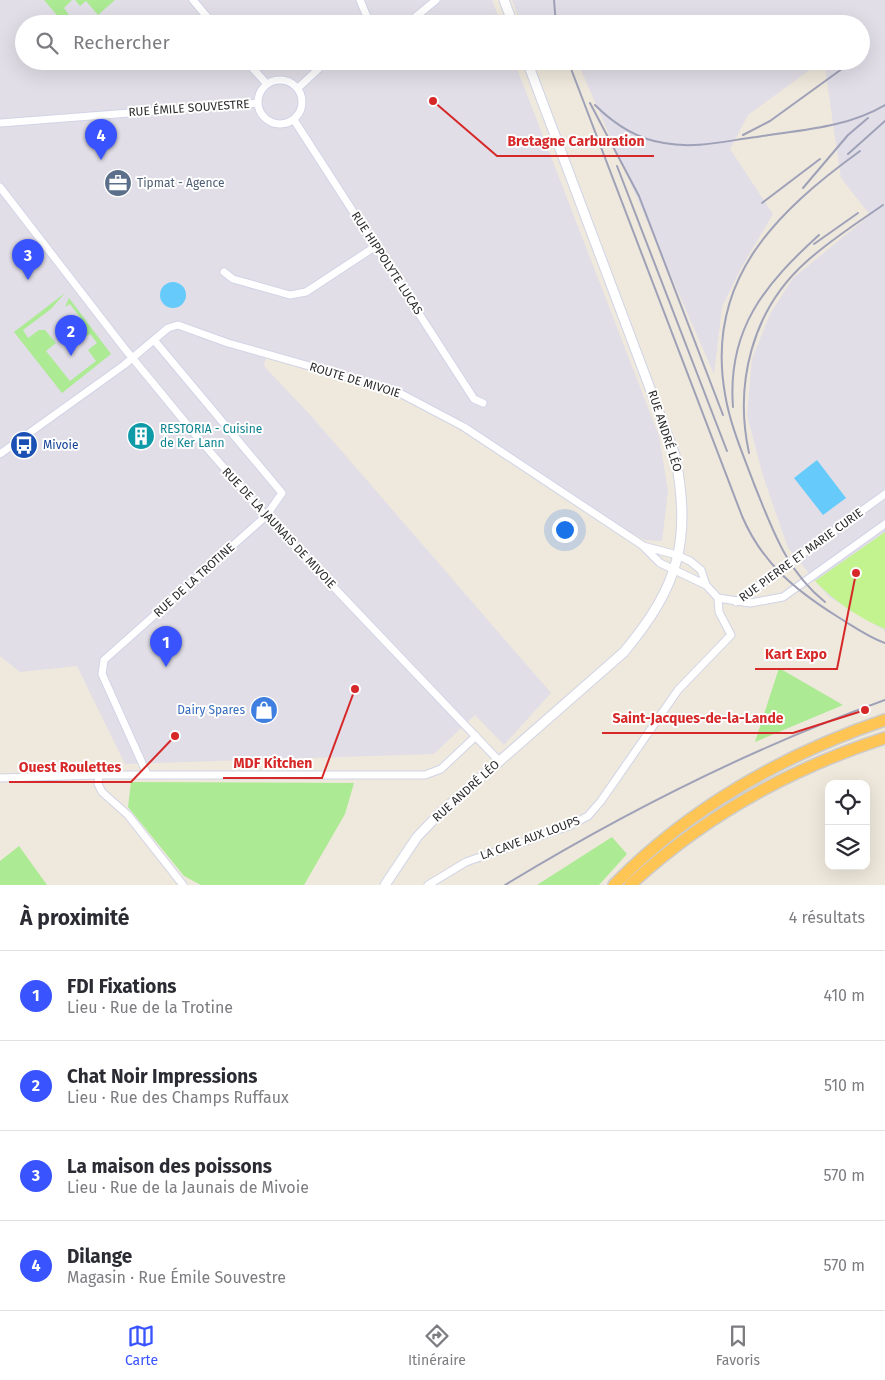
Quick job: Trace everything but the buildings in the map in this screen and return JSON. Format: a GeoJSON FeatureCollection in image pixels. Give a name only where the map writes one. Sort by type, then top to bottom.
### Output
{"type":"FeatureCollection","features":[{"type":"Feature","properties":{"kind":"highway"},"geometry":{"type":"LineString","coordinates":[[614,885],[662,841],[711,805],[742,786],[797,756],[884,721]]}},
{"type":"Feature","properties":{"kind":"highway"},"geometry":{"type":"LineString","coordinates":[[630,885],[670,850],[735,804],[794,773],[885,738]]}},
{"type":"Feature","properties":{"kind":"highway"},"geometry":{"type":"LineString","coordinates":[[735,804],[818,769],[885,746]]}},
{"type":"Feature","properties":{"kind":"street"},"geometry":{"type":"LineString","coordinates":[[193,0],[206,15]]}},
{"type":"Feature","properties":{"kind":"street"},"geometry":{"type":"LineString","coordinates":[[360,0],[366,15]]}},
{"type":"Feature","properties":{"kind":"street"},"geometry":{"type":"LineString","coordinates":[[418,15],[436,0]]}},
{"type":"Feature","properties":{"kind":"street"},"geometry":{"type":"LineString","coordinates":[[504,0],[510,15]]}},
{"type":"Feature","properties":{"kind":"street"},"geometry":{"type":"LineString","coordinates":[[254,70],[267,84]]}},
{"type":"Feature","properties":{"kind":"street"},"geometry":{"type":"LineString","coordinates":[[298,88],[317,70]]}},
{"type":"Feature","properties":{"kind":"street","name":"RUE ANDRÉ LÉO"},"geometry":{"type":"LineString","coordinates":[[385,885],[418,837],[444,809],[624,652],[649,622],[665,595],[677,555],[684,508],[675,455],[530,70]]}},
{"type":"Feature","properties":{"kind":"street"},"geometry":{"type":"LineString","coordinates":[[276,80],[284,80],[298,88],[303,105],[294,120],[279,125],[271,123],[264,118],[258,103],[259,95],[267,84],[276,80]]}},
{"type":"Feature","properties":{"kind":"street","name":"RUE ÉMILE SOUVESTRE"},"geometry":{"type":"LineString","coordinates":[[0,123],[258,103]]}},
{"type":"Feature","properties":{"kind":"street","name":"RUE HIPPOLYTE LUCAS"},"geometry":{"type":"LineString","coordinates":[[294,120],[474,398],[483,403]]}},
{"type":"Feature","properties":{"kind":"street","name":"RUE DE LA JAUNAIS DE MIVOIE"},"geometry":{"type":"LineString","coordinates":[[0,186],[133,358],[199,439],[266,516],[500,762]]}},
{"type":"Feature","properties":{"kind":"street"},"geometry":{"type":"LineString","coordinates":[[224,272],[233,279],[290,296],[306,292],[376,246]]}},
{"type":"Feature","properties":{"kind":"street","name":"ROUTE DE MIVOIE"},"geometry":{"type":"LineString","coordinates":[[0,454],[133,358],[168,328],[178,326],[228,343],[394,390],[464,427],[642,545],[660,563],[706,585]]}},
{"type":"Feature","properties":{"kind":"street","name":"RUE DE LA TROTINE"},"geometry":{"type":"LineString","coordinates":[[147,774],[102,674],[101,667],[104,660],[266,516],[282,493],[154,340]]}},
{"type":"Feature","properties":{"kind":"street","name":"RUE PIERRE ET MARIE CURIE"},"geometry":{"type":"LineString","coordinates":[[736,602],[885,494]]}},
{"type":"Feature","properties":{"kind":"street","name":"RUE PIERRE ET MARIE CURIE"},"geometry":{"type":"LineString","coordinates":[[736,602],[750,603],[783,597],[885,524]]}},
{"type":"Feature","properties":{"kind":"street","name":"ROUTE DE MIVOIE"},"geometry":{"type":"LineString","coordinates":[[642,545],[677,555],[701,570],[706,585]]}},
{"type":"Feature","properties":{"kind":"street"},"geometry":{"type":"LineString","coordinates":[[706,585],[718,598],[736,602]]}},
{"type":"Feature","properties":{"kind":"street","name":"LA CAVE AUX LOUPS"},"geometry":{"type":"LineString","coordinates":[[428,885],[466,862],[569,826],[588,816],[601,801],[678,690],[731,635],[719,612],[718,598]]}},
{"type":"Feature","properties":{"kind":"street"},"geometry":{"type":"LineString","coordinates":[[1,778],[147,774],[425,775],[441,769],[476,736]]}},
{"type":"Feature","properties":{"kind":"street"},"geometry":{"type":"LineString","coordinates":[[99,775],[98,784],[102,792],[128,815],[183,885]]}},
{"type":"Feature","properties":{"kind":"shaded area"},"geometry":{"type":"Polygon","coordinates":[[[0,0],[492,0],[498,15],[15,15],[15,70],[517,70],[659,436],[668,491],[662,541],[645,540],[573,502],[431,412],[392,393],[266,358],[264,366],[313,418],[551,693],[504,745],[475,715],[434,754],[125,764],[77,666],[20,672],[0,656],[0,0]]]}},
{"type":"Feature","properties":{"kind":"shaded area"},"geometry":{"type":"Polygon","coordinates":[[[512,0],[885,0],[885,631],[829,597],[788,548],[763,476],[747,415],[752,359],[770,314],[793,278],[870,215],[841,178],[825,70],[870,70],[870,15],[518,15],[512,0]]]}},
{"type":"Feature","properties":{"kind":"shaded area"},"geometry":{"type":"Polygon","coordinates":[[[581,70],[810,70],[748,115],[730,149],[773,214],[741,268],[722,307],[714,374],[581,70]]]}},
{"type":"Feature","properties":{"kind":"green space"},"geometry":{"type":"Polygon","coordinates":[[[44,0],[72,0],[64,8],[69,15],[57,15],[44,0]]]}},
{"type":"Feature","properties":{"kind":"green space"},"geometry":{"type":"Polygon","coordinates":[[[75,0],[115,0],[98,15],[86,1],[80,6],[75,0]]]}},
{"type":"Feature","properties":{"kind":"green space"},"geometry":{"type":"Polygon","coordinates":[[[65,293],[51,309],[23,330],[28,338],[39,330],[45,330],[56,343],[46,351],[70,381],[96,361],[88,350],[97,343],[90,334],[87,336],[81,328],[85,324],[70,304],[65,307],[69,298],[111,354],[62,393],[14,332],[65,293]]]}},
{"type":"Feature","properties":{"kind":"green space"},"geometry":{"type":"Polygon","coordinates":[[[885,532],[885,629],[847,608],[815,581],[885,532]]]}},
{"type":"Feature","properties":{"kind":"green space"},"geometry":{"type":"Polygon","coordinates":[[[779,668],[843,705],[755,742],[779,668]]]}},
{"type":"Feature","properties":{"kind":"green space"},"geometry":{"type":"Polygon","coordinates":[[[131,782],[354,783],[345,814],[304,885],[201,885],[184,876],[128,807],[131,782]]]}},
{"type":"Feature","properties":{"kind":"green space"},"geometry":{"type":"Polygon","coordinates":[[[612,837],[627,854],[599,885],[537,885],[612,837]]]}},
{"type":"Feature","properties":{"kind":"green space"},"geometry":{"type":"Polygon","coordinates":[[[19,846],[47,885],[0,885],[0,861],[19,846]]]}},
{"type":"Feature","properties":{"kind":"water"},"geometry":{"type":"Polygon","coordinates":[[[173,282],[182,286],[186,295],[182,304],[173,308],[164,304],[160,295],[164,286],[173,282]]]}},
{"type":"Feature","properties":{"kind":"water"},"geometry":{"type":"Polygon","coordinates":[[[817,460],[846,498],[823,515],[794,478],[817,460]]]}},
{"type":"Feature","properties":{"kind":"railway"},"geometry":{"type":"LineString","coordinates":[[554,0],[555,15]]}},
{"type":"Feature","properties":{"kind":"railway"},"geometry":{"type":"LineString","coordinates":[[571,70],[750,533],[759,548],[794,586],[838,617],[867,635],[885,643]]}},
{"type":"Feature","properties":{"kind":"railway"},"geometry":{"type":"LineString","coordinates":[[743,135],[770,121],[840,70]]}},
{"type":"Feature","properties":{"kind":"railway"},"geometry":{"type":"LineString","coordinates":[[590,103],[639,196],[723,415]]}},
{"type":"Feature","properties":{"kind":"railway"},"geometry":{"type":"LineString","coordinates":[[595,105],[626,130],[644,138],[676,145],[699,145],[822,127],[855,119],[885,105]]}},
{"type":"Feature","properties":{"kind":"railway"},"geometry":{"type":"LineString","coordinates":[[803,188],[848,135],[868,118]]}},
{"type":"Feature","properties":{"kind":"railway"},"geometry":{"type":"LineString","coordinates":[[848,154],[885,121]]}},
{"type":"Feature","properties":{"kind":"railway"},"geometry":{"type":"LineString","coordinates":[[825,602],[811,590],[790,563],[767,517],[730,417],[725,394],[722,353],[726,317],[737,283],[754,253],[775,225],[801,199],[829,174],[860,151]]}},
{"type":"Feature","properties":{"kind":"railway"},"geometry":{"type":"LineString","coordinates":[[762,203],[820,159]]}},
{"type":"Feature","properties":{"kind":"railway"},"geometry":{"type":"LineString","coordinates":[[617,166],[727,451]]}},
{"type":"Feature","properties":{"kind":"railway"},"geometry":{"type":"LineString","coordinates":[[749,453],[745,427],[746,375],[760,325],[772,302],[787,281],[815,254],[883,205]]}},
{"type":"Feature","properties":{"kind":"railway"},"geometry":{"type":"LineString","coordinates":[[814,244],[858,213]]}},
{"type":"Feature","properties":{"kind":"railway"},"geometry":{"type":"LineString","coordinates":[[733,407],[733,379],[736,354],[743,331],[766,290],[819,235]]}},
{"type":"Feature","properties":{"kind":"railway"},"geometry":{"type":"LineString","coordinates":[[505,885],[596,832],[690,783],[786,739],[885,700]]}},
{"type":"Feature","properties":{"kind":"place","name":"Bretagne Carburation"},"geometry":{"type":"Point","coordinates":[433,101]}},
{"type":"Feature","properties":{"kind":"place","name":"Dilange"},"geometry":{"type":"Point","coordinates":[101,160]}},
{"type":"Feature","properties":{"kind":"place","name":"Tipmat - Agence"},"geometry":{"type":"Point","coordinates":[118,183]}},
{"type":"Feature","properties":{"kind":"place","name":"La maison des poissons"},"geometry":{"type":"Point","coordinates":[28,280]}},
{"type":"Feature","properties":{"kind":"place","name":"Chat Noir Impressions"},"geometry":{"type":"Point","coordinates":[71,356]}},
{"type":"Feature","properties":{"kind":"place","name":"RESTORIA - Cuisine de Ker Lann"},"geometry":{"type":"Point","coordinates":[141,436]}},
{"type":"Feature","properties":{"kind":"place","name":"Mivoie"},"geometry":{"type":"Point","coordinates":[24,445]}},
{"type":"Feature","properties":{"kind":"place","name":"Kart Expo"},"geometry":{"type":"Point","coordinates":[856,573]}},
{"type":"Feature","properties":{"kind":"place","name":"FDI Fixations"},"geometry":{"type":"Point","coordinates":[166,667]}},
{"type":"Feature","properties":{"kind":"place","name":"MDF Kitchen"},"geometry":{"type":"Point","coordinates":[355,689]}},
{"type":"Feature","properties":{"kind":"place","name":"Dairy Spares"},"geometry":{"type":"Point","coordinates":[264,710]}},
{"type":"Feature","properties":{"kind":"place","name":"Saint-Jacques-de-la-Lande"},"geometry":{"type":"Point","coordinates":[865,710]}},
{"type":"Feature","properties":{"kind":"place","name":"Ouest Roulettes"},"geometry":{"type":"Point","coordinates":[175,736]}}]}
